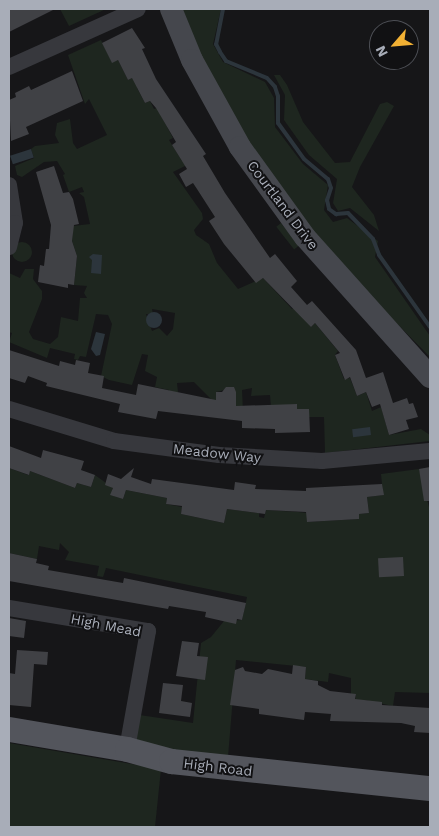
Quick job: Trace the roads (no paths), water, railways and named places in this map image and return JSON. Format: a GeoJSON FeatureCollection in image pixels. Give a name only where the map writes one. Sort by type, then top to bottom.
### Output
{"type":"FeatureCollection","features":[{"type":"Feature","properties":{"kind":"main road","name":"High Road"},"geometry":{"type":"LineString","coordinates":[[9,729],[127,749],[171,761],[430,788]]}},
{"type":"Feature","properties":{"kind":"street"},"geometry":{"type":"LineString","coordinates":[[9,67],[138,9]]}},
{"type":"Feature","properties":{"kind":"street","name":"Courtland Drive"},"geometry":{"type":"LineString","coordinates":[[172,9],[192,60],[240,147],[305,236],[430,377]]}},
{"type":"Feature","properties":{"kind":"street"},"geometry":{"type":"LineString","coordinates":[[9,185],[15,223],[9,247]]}},
{"type":"Feature","properties":{"kind":"street","name":"Meadow Way"},"geometry":{"type":"LineString","coordinates":[[9,410],[114,440],[219,455],[322,461],[430,451]]}},
{"type":"Feature","properties":{"kind":"street","name":"High Mead"},"geometry":{"type":"LineString","coordinates":[[9,608],[148,632],[127,749]]}},
{"type":"Feature","properties":{"kind":"waterway"},"geometry":{"type":"LineString","coordinates":[[223,9],[216,44],[220,52],[226,61],[267,78],[275,87],[278,96],[278,123],[304,159],[328,179],[331,188],[327,200],[329,209],[336,214],[348,213],[373,239],[379,255],[430,327]]}}]}
